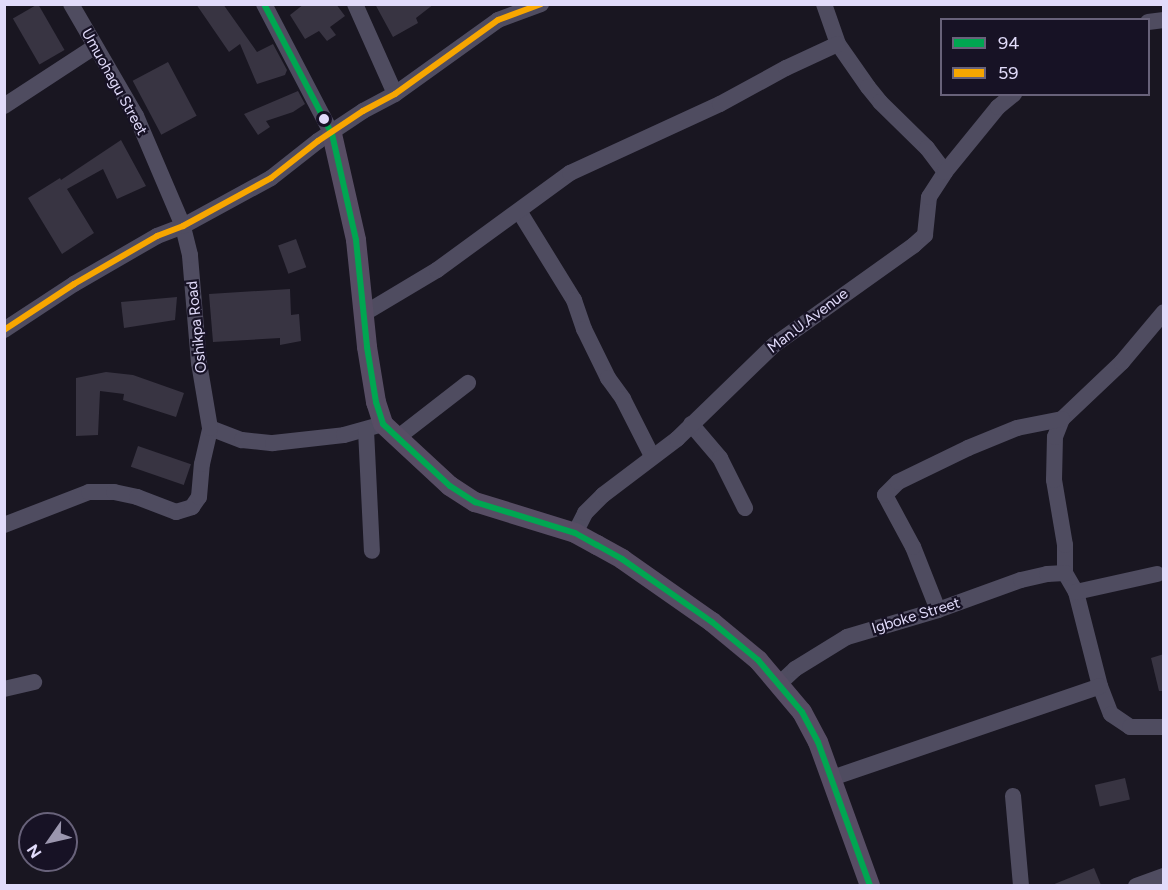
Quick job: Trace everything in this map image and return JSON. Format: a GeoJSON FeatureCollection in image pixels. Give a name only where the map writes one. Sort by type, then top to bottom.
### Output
{"type":"FeatureCollection","features":[{"type":"Feature","properties":{"kind":"main road"},"geometry":{"type":"LineString","coordinates":[[332,134],[356,240],[367,347],[376,402],[375,427],[397,438],[450,486],[475,502],[575,534],[622,559],[712,622],[758,660],[802,712],[813,732],[870,885]]}},
{"type":"Feature","properties":{"kind":"street","name":"Umuohagu Street"},"geometry":{"type":"LineString","coordinates":[[71,4],[136,116],[183,226]]}},
{"type":"Feature","properties":{"kind":"street"},"geometry":{"type":"LineString","coordinates":[[264,4],[332,134]]}},
{"type":"Feature","properties":{"kind":"street"},"geometry":{"type":"LineString","coordinates":[[355,4],[395,94]]}},
{"type":"Feature","properties":{"kind":"street"},"geometry":{"type":"LineString","coordinates":[[4,330],[74,284],[158,236],[183,226],[271,178],[318,141],[332,134],[363,111],[395,94],[498,20],[541,4]]}},
{"type":"Feature","properties":{"kind":"street"},"geometry":{"type":"LineString","coordinates":[[824,4],[838,44],[880,102],[927,148],[945,172]]}},
{"type":"Feature","properties":{"kind":"street"},"geometry":{"type":"LineString","coordinates":[[365,313],[437,270],[570,173],[720,104],[786,68],[838,44]]}},
{"type":"Feature","properties":{"kind":"street"},"geometry":{"type":"LineString","coordinates":[[4,106],[94,47]]}},
{"type":"Feature","properties":{"kind":"street","name":"Man.U.Avenue"},"geometry":{"type":"LineString","coordinates":[[575,534],[585,513],[652,456],[677,439],[774,345],[925,235],[929,197],[945,172],[998,107],[1012,96]]}},
{"type":"Feature","properties":{"kind":"street"},"geometry":{"type":"LineString","coordinates":[[519,210],[574,300],[584,329],[608,378],[628,409],[652,456]]}},
{"type":"Feature","properties":{"kind":"street","name":"Oshikpa Road"},"geometry":{"type":"LineString","coordinates":[[183,226],[190,255],[199,363],[210,428]]}},
{"type":"Feature","properties":{"kind":"street"},"geometry":{"type":"LineString","coordinates":[[1164,312],[1122,362],[1062,419],[1055,437],[1054,480],[1065,545],[1065,573],[1076,592],[1100,686],[1112,714],[1130,727],[1164,727]]}},
{"type":"Feature","properties":{"kind":"street"},"geometry":{"type":"LineString","coordinates":[[397,438],[468,383]]}},
{"type":"Feature","properties":{"kind":"street"},"geometry":{"type":"LineString","coordinates":[[938,610],[913,547],[885,495],[898,482],[968,448],[1017,428],[1062,419]]}},
{"type":"Feature","properties":{"kind":"street"},"geometry":{"type":"LineString","coordinates":[[691,424],[720,458],[746,508]]}},
{"type":"Feature","properties":{"kind":"street"},"geometry":{"type":"LineString","coordinates":[[4,525],[89,492],[114,492],[137,497],[176,513],[192,507],[199,496],[202,464],[210,428],[242,440],[273,443],[323,438],[375,427],[372,551]]}},
{"type":"Feature","properties":{"kind":"street","name":"Igboke Street"},"geometry":{"type":"LineString","coordinates":[[779,684],[795,669],[847,637],[938,610],[1021,580],[1047,574],[1065,573]]}},
{"type":"Feature","properties":{"kind":"street"},"geometry":{"type":"LineString","coordinates":[[1076,592],[1156,574]]}},
{"type":"Feature","properties":{"kind":"street"},"geometry":{"type":"LineString","coordinates":[[4,689],[34,682]]}},
{"type":"Feature","properties":{"kind":"street"},"geometry":{"type":"LineString","coordinates":[[832,778],[1100,686]]}},
{"type":"Feature","properties":{"kind":"street"},"geometry":{"type":"LineString","coordinates":[[1013,796],[1021,885]]}},
{"type":"Feature","properties":{"kind":"street"},"geometry":{"type":"LineString","coordinates":[[1136,885],[1164,876]]}},
{"type":"Feature","properties":{"kind":"building"},"geometry":{"type":"Polygon","coordinates":[[[38,4],[64,50],[39,64],[13,19],[38,4]]]}},
{"type":"Feature","properties":{"kind":"building"},"geometry":{"type":"Polygon","coordinates":[[[196,4],[223,4],[257,52],[273,44],[287,70],[285,75],[257,84],[240,44],[229,52],[196,4]]]}},
{"type":"Feature","properties":{"kind":"building"},"geometry":{"type":"Polygon","coordinates":[[[304,4],[336,4],[345,16],[330,27],[336,35],[327,41],[319,31],[305,39],[290,15],[304,4]]]}},
{"type":"Feature","properties":{"kind":"building"},"geometry":{"type":"Polygon","coordinates":[[[375,4],[434,4],[416,18],[418,23],[393,37],[375,4]]]}},
{"type":"Feature","properties":{"kind":"building"},"geometry":{"type":"Polygon","coordinates":[[[168,62],[197,116],[161,135],[133,81],[168,62]]]}},
{"type":"Feature","properties":{"kind":"building"},"geometry":{"type":"Polygon","coordinates":[[[298,91],[305,104],[293,112],[266,121],[270,127],[258,135],[244,114],[298,91]]]}},
{"type":"Feature","properties":{"kind":"building"},"geometry":{"type":"Polygon","coordinates":[[[121,140],[146,186],[117,199],[103,169],[67,189],[94,233],[62,254],[28,198],[60,178],[61,180],[121,140]]]}},
{"type":"Feature","properties":{"kind":"building"},"geometry":{"type":"Polygon","coordinates":[[[296,239],[306,267],[288,274],[278,245],[296,239]]]}},
{"type":"Feature","properties":{"kind":"building"},"geometry":{"type":"Polygon","coordinates":[[[290,289],[291,315],[299,314],[301,341],[280,345],[280,338],[213,342],[209,294],[290,289]]]}},
{"type":"Feature","properties":{"kind":"building"},"geometry":{"type":"Polygon","coordinates":[[[177,297],[175,320],[124,328],[121,302],[177,297]]]}},
{"type":"Feature","properties":{"kind":"building"},"geometry":{"type":"Polygon","coordinates":[[[106,372],[133,375],[184,393],[176,417],[123,400],[124,394],[100,391],[98,435],[76,436],[76,378],[106,372]]]}},
{"type":"Feature","properties":{"kind":"building"},"geometry":{"type":"Polygon","coordinates":[[[138,446],[191,464],[184,485],[131,467],[138,446]]]}},
{"type":"Feature","properties":{"kind":"building"},"geometry":{"type":"Polygon","coordinates":[[[1164,654],[1164,691],[1159,691],[1151,658],[1164,654]]]}},
{"type":"Feature","properties":{"kind":"building"},"geometry":{"type":"Polygon","coordinates":[[[1125,778],[1130,799],[1100,806],[1095,785],[1125,778]]]}},
{"type":"Feature","properties":{"kind":"building"},"geometry":{"type":"Polygon","coordinates":[[[1094,868],[1101,885],[1052,885],[1094,868]]]}},
{"type":"Feature","properties":{"kind":"transit line","name":"94"},"geometry":{"type":"LineString","coordinates":[[264,4],[332,134],[356,240],[367,347],[376,402],[383,424],[450,486],[475,502],[575,533],[597,545],[622,559],[712,622],[758,660],[802,712],[818,742],[870,886]]}},
{"type":"Feature","properties":{"kind":"transit line","name":"59"},"geometry":{"type":"LineString","coordinates":[[4,330],[74,284],[157,236],[183,226],[271,178],[318,141],[363,111],[395,94],[498,20],[541,4]]}}]}
